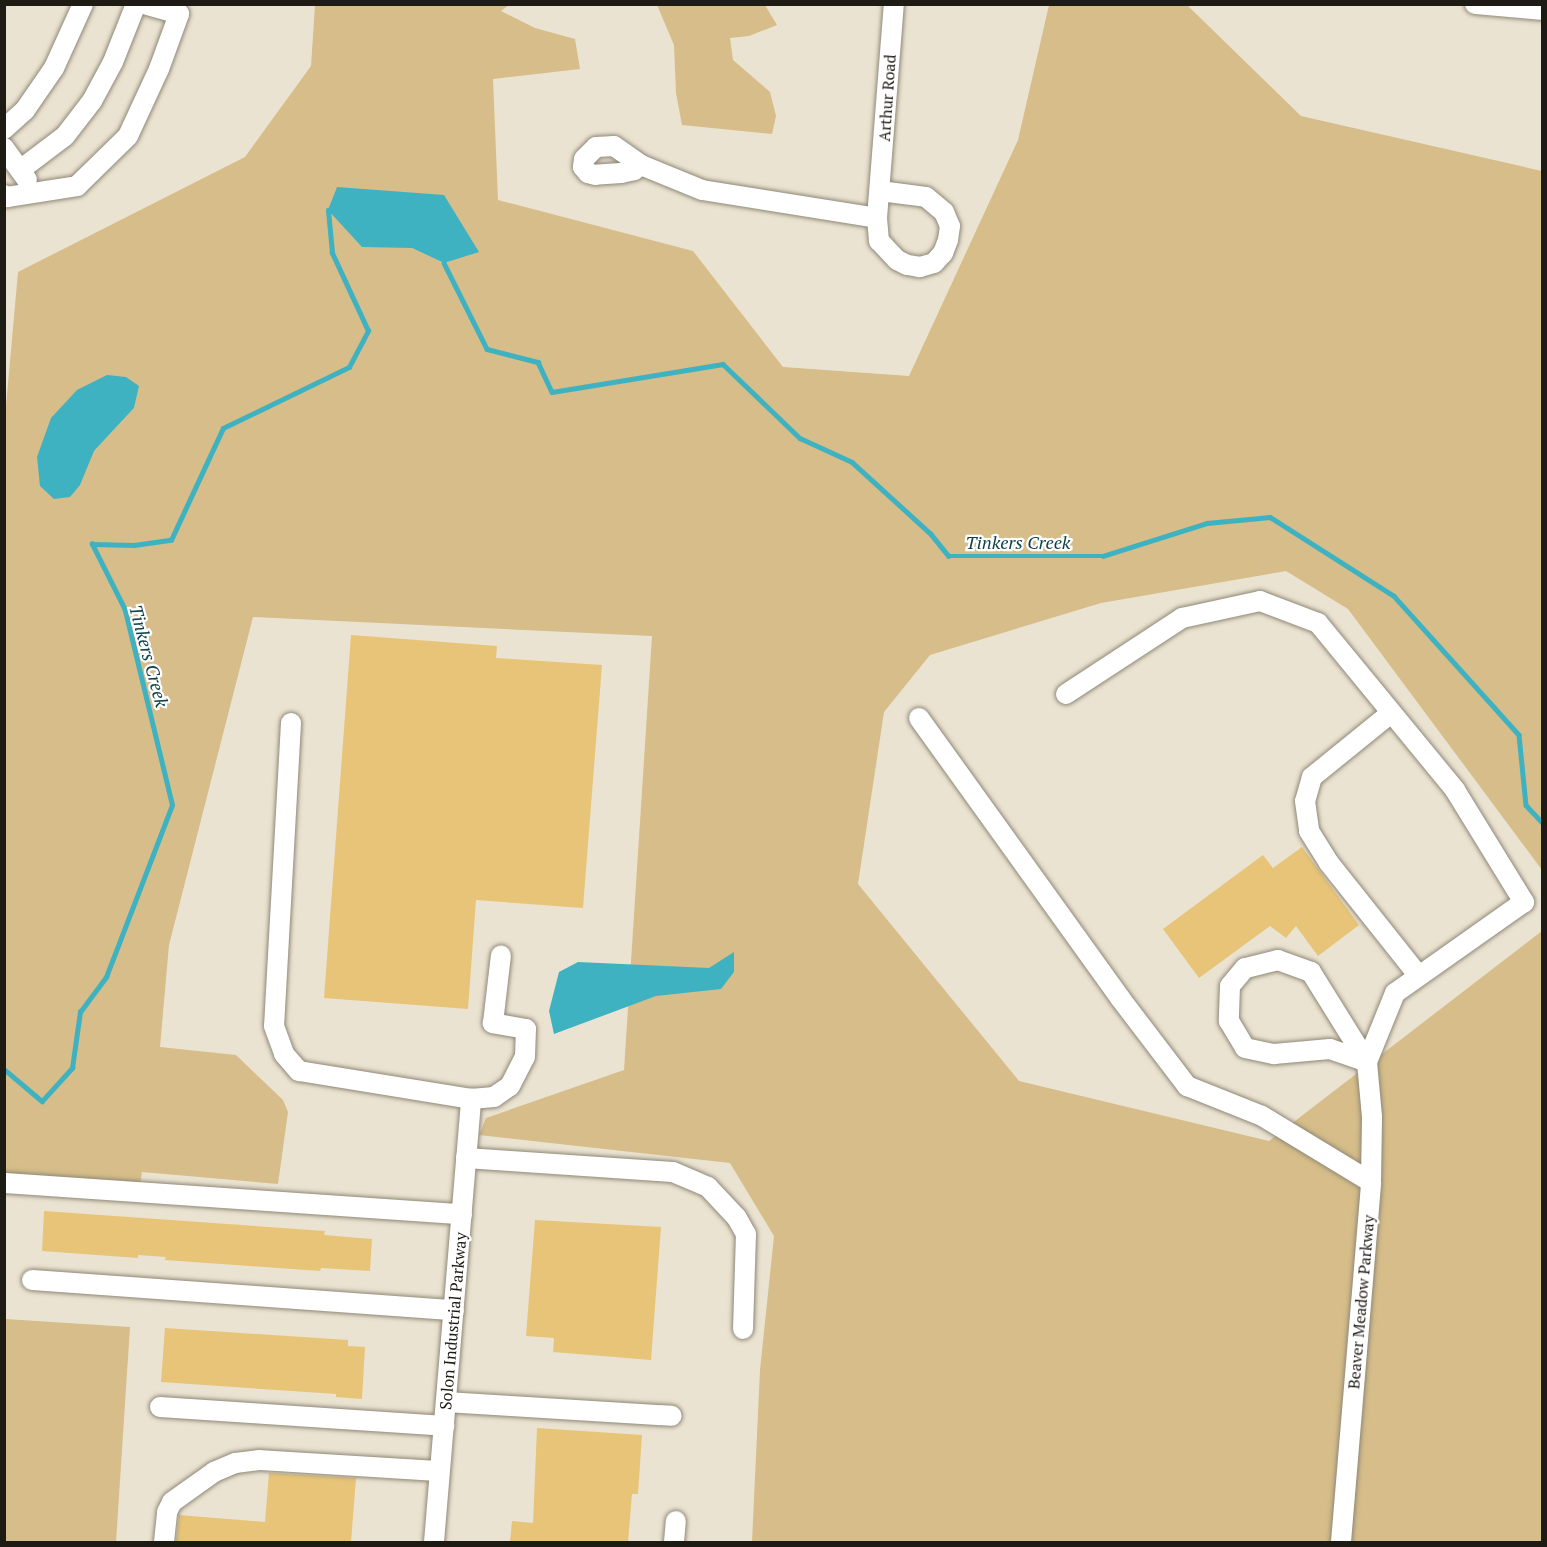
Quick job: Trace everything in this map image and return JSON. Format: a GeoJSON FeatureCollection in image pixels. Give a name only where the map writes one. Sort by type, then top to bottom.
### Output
{"type":"FeatureCollection","features":[{"type":"Feature","properties":{"kind":"street"},"geometry":{"type":"LineString","coordinates":[[4,129],[25,110],[54,68],[83,4]]}},
{"type":"Feature","properties":{"kind":"street"},"geometry":{"type":"LineString","coordinates":[[20,170],[65,136],[92,101],[113,62],[136,4]]}},
{"type":"Feature","properties":{"kind":"street"},"geometry":{"type":"LineString","coordinates":[[4,195],[7,197],[76,186],[128,136],[159,69],[179,14],[144,4]]}},
{"type":"Feature","properties":{"kind":"street","name":"Arthur Road"},"geometry":{"type":"LineString","coordinates":[[880,191],[926,197],[944,212],[950,226],[948,240],[943,253],[934,263],[920,267],[907,265],[892,256],[879,241],[877,218],[894,4]]}},
{"type":"Feature","properties":{"kind":"street"},"geometry":{"type":"LineString","coordinates":[[1475,4],[1542,10]]}},
{"type":"Feature","properties":{"kind":"street"},"geometry":{"type":"LineString","coordinates":[[4,148],[35,192]]}},
{"type":"Feature","properties":{"kind":"street"},"geometry":{"type":"LineString","coordinates":[[641,165],[702,190],[877,218]]}},
{"type":"Feature","properties":{"kind":"street"},"geometry":{"type":"LineString","coordinates":[[1066,694],[1182,618],[1260,601],[1318,623],[1455,790],[1524,902],[1395,993],[1367,1062]]}},
{"type":"Feature","properties":{"kind":"street"},"geometry":{"type":"LineString","coordinates":[[1391,713],[1312,777],[1305,801],[1309,831],[1329,863],[1419,976]]}},
{"type":"Feature","properties":{"kind":"street"},"geometry":{"type":"LineString","coordinates":[[920,718],[929,734],[1100,970],[1187,1086],[1262,1116],[1371,1182]]}},
{"type":"Feature","properties":{"kind":"street"},"geometry":{"type":"LineString","coordinates":[[291,723],[274,1026],[284,1054],[299,1071],[471,1099],[494,1097],[510,1086],[525,1057],[526,1029],[494,1023],[501,955]]}},
{"type":"Feature","properties":{"kind":"street"},"geometry":{"type":"LineString","coordinates":[[1278,960],[1311,972],[1367,1062],[1330,1049],[1274,1054],[1245,1048],[1229,1021],[1230,986],[1245,968],[1278,960]]}},
{"type":"Feature","properties":{"kind":"street","name":"Beaver Meadow Parkway"},"geometry":{"type":"LineString","coordinates":[[1341,1542],[1371,1182],[1372,1116],[1367,1062]]}},
{"type":"Feature","properties":{"kind":"street","name":"Solon Industrial Parkway"},"geometry":{"type":"LineString","coordinates":[[434,1542],[471,1099]]}},
{"type":"Feature","properties":{"kind":"street"},"geometry":{"type":"LineString","coordinates":[[466,1158],[673,1172],[708,1186],[737,1218],[746,1234],[743,1329]]}},
{"type":"Feature","properties":{"kind":"street"},"geometry":{"type":"LineString","coordinates":[[4,1183],[462,1214]]}},
{"type":"Feature","properties":{"kind":"street"},"geometry":{"type":"LineString","coordinates":[[32,1280],[454,1310]]}},
{"type":"Feature","properties":{"kind":"street"},"geometry":{"type":"LineString","coordinates":[[446,1402],[672,1416]]}},
{"type":"Feature","properties":{"kind":"street"},"geometry":{"type":"LineString","coordinates":[[160,1407],[444,1426]]}},
{"type":"Feature","properties":{"kind":"street"},"geometry":{"type":"LineString","coordinates":[[164,1542],[167,1512],[172,1502],[214,1472],[235,1463],[259,1460],[440,1471]]}},
{"type":"Feature","properties":{"kind":"street"},"geometry":{"type":"LineString","coordinates":[[674,1542],[676,1521]]}},
{"type":"Feature","properties":{"kind":"shaded area"},"geometry":{"type":"Polygon","coordinates":[[[315,5],[509,5],[501,11],[535,28],[575,39],[580,69],[493,79],[498,200],[693,251],[783,367],[909,376],[1018,140],[1049,5],[1187,5],[1301,116],[1542,171],[1542,870],[1348,609],[1286,571],[1101,603],[930,655],[884,712],[858,884],[1019,1081],[1269,1141],[1542,931],[1542,1542],[752,1542],[760,1370],[774,1236],[730,1163],[479,1135],[486,1118],[624,1070],[652,636],[253,617],[169,945],[160,1047],[236,1055],[283,1100],[288,1112],[278,1184],[142,1172],[139,1192],[5,1183],[4,428],[18,272],[245,157],[311,66],[315,5]],[[412,248],[444,263],[478,251],[412,248]],[[138,386],[94,451],[134,408],[138,386]]]}},
{"type":"Feature","properties":{"kind":"shaded area"},"geometry":{"type":"Polygon","coordinates":[[[657,5],[765,5],[777,25],[749,36],[730,38],[733,60],[770,92],[776,116],[772,134],[682,125],[676,93],[674,45],[657,5]]]}},
{"type":"Feature","properties":{"kind":"shaded area"},"geometry":{"type":"Polygon","coordinates":[[[5,1319],[130,1327],[116,1542],[5,1542],[5,1319]]]}},
{"type":"Feature","properties":{"kind":"water"},"geometry":{"type":"Polygon","coordinates":[[[337,187],[444,195],[479,252],[444,263],[412,248],[362,247],[328,210],[337,187]]]}},
{"type":"Feature","properties":{"kind":"water"},"geometry":{"type":"Polygon","coordinates":[[[107,375],[126,377],[139,386],[134,408],[94,451],[80,485],[70,497],[54,499],[40,486],[37,457],[51,418],[77,390],[107,375]]]}},
{"type":"Feature","properties":{"kind":"water"},"geometry":{"type":"Polygon","coordinates":[[[734,952],[734,972],[721,989],[656,996],[554,1034],[549,1011],[559,972],[578,962],[709,968],[734,952]]]}},
{"type":"Feature","properties":{"kind":"building"},"geometry":{"type":"Polygon","coordinates":[[[351,635],[497,646],[496,658],[602,665],[583,908],[476,900],[468,1009],[324,998],[351,635]]]}},
{"type":"Feature","properties":{"kind":"building"},"geometry":{"type":"Polygon","coordinates":[[[1302,847],[1359,925],[1318,956],[1296,926],[1286,938],[1270,926],[1199,978],[1163,929],[1263,855],[1273,868],[1302,847]]]}},
{"type":"Feature","properties":{"kind":"building"},"geometry":{"type":"Polygon","coordinates":[[[44,1211],[325,1231],[324,1235],[372,1239],[370,1271],[321,1268],[320,1271],[165,1260],[166,1257],[138,1255],[138,1258],[42,1251],[44,1211]]]}},
{"type":"Feature","properties":{"kind":"building"},"geometry":{"type":"Polygon","coordinates":[[[535,1220],[661,1227],[651,1360],[553,1352],[554,1338],[526,1336],[535,1220]]]}},
{"type":"Feature","properties":{"kind":"building"},"geometry":{"type":"Polygon","coordinates":[[[165,1328],[348,1340],[348,1346],[365,1347],[362,1399],[336,1397],[336,1394],[161,1382],[165,1328]]]}},
{"type":"Feature","properties":{"kind":"building"},"geometry":{"type":"Polygon","coordinates":[[[537,1428],[642,1435],[638,1494],[632,1494],[628,1542],[510,1542],[512,1521],[533,1523],[537,1428]]]}},
{"type":"Feature","properties":{"kind":"building"},"geometry":{"type":"Polygon","coordinates":[[[269,1473],[356,1478],[351,1542],[176,1542],[179,1515],[265,1522],[269,1473]]]}},
{"type":"Feature","properties":{"kind":"waterway","name":"Tinkers Creek"},"geometry":{"type":"LineString","coordinates":[[4,1069],[42,1101],[72,1068],[80,1012],[106,977],[172,805],[125,610],[92,544],[134,545],[171,540],[223,428],[349,367],[368,331],[332,253],[328,210]]}},
{"type":"Feature","properties":{"kind":"waterway","name":"Tinkers Creek"},"geometry":{"type":"LineString","coordinates":[[444,263],[487,349],[538,362],[552,392],[723,364],[800,438],[852,462],[931,534],[949,556],[1103,556],[1207,523],[1270,517],[1394,596],[1519,735],[1526,805],[1542,822]]}}]}
